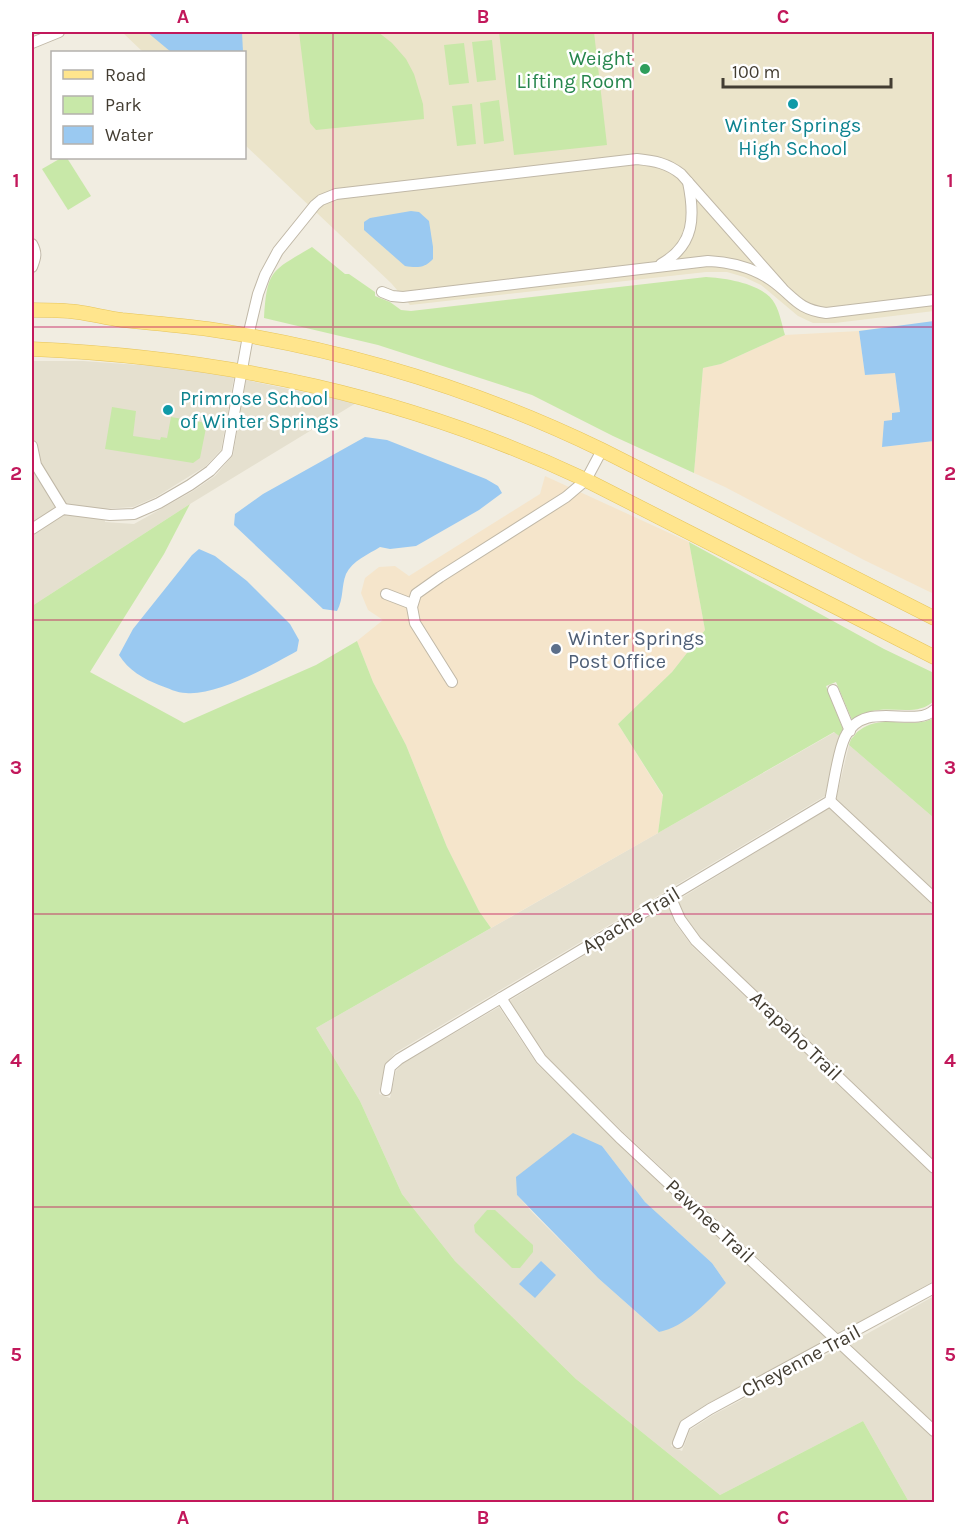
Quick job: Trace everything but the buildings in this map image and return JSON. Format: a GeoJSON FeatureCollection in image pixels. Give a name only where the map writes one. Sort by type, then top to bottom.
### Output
{"type":"FeatureCollection","features":[{"type":"Feature","properties":{"kind":"main road"},"geometry":{"type":"LineString","coordinates":[[32,310],[76,312],[248,336],[338,355],[429,381],[518,412],[602,450],[934,618]]}},
{"type":"Feature","properties":{"kind":"main road"},"geometry":{"type":"LineString","coordinates":[[32,349],[160,359],[242,370],[331,389],[419,415],[507,446],[586,480],[934,657]]}},
{"type":"Feature","properties":{"kind":"street"},"geometry":{"type":"LineString","coordinates":[[32,43],[59,32]]}},
{"type":"Feature","properties":{"kind":"street"},"geometry":{"type":"LineString","coordinates":[[32,529],[63,509],[110,515],[134,514],[159,503],[210,471],[227,453],[248,336],[265,275],[278,251],[321,200],[336,194],[638,159],[657,161],[671,166],[687,181],[799,305],[811,311],[826,313],[934,300]]}},
{"type":"Feature","properties":{"kind":"street"},"geometry":{"type":"LineString","coordinates":[[656,267],[682,249],[689,235],[692,219],[687,181]]}},
{"type":"Feature","properties":{"kind":"street"},"geometry":{"type":"LineString","coordinates":[[32,244],[36,251],[36,258],[32,267]]}},
{"type":"Feature","properties":{"kind":"street"},"geometry":{"type":"LineString","coordinates":[[382,292],[403,297],[708,261],[730,262],[754,270],[782,288]]}},
{"type":"Feature","properties":{"kind":"street"},"geometry":{"type":"LineString","coordinates":[[32,446],[36,465],[63,509]]}},
{"type":"Feature","properties":{"kind":"street"},"geometry":{"type":"LineString","coordinates":[[452,682],[418,632],[412,615],[412,604],[416,594],[566,497],[586,480],[602,450]]}},
{"type":"Feature","properties":{"kind":"street"},"geometry":{"type":"LineString","coordinates":[[386,594],[412,604]]}},
{"type":"Feature","properties":{"kind":"street"},"geometry":{"type":"LineString","coordinates":[[833,690],[850,731]]}},
{"type":"Feature","properties":{"kind":"street"},"geometry":{"type":"LineString","coordinates":[[934,710],[922,717],[884,715],[868,718],[857,724],[846,735],[830,801],[934,898]]}},
{"type":"Feature","properties":{"kind":"street","name":"Apache Trail"},"geometry":{"type":"LineString","coordinates":[[386,1090],[390,1067],[399,1059],[830,801]]}},
{"type":"Feature","properties":{"kind":"street","name":"Arapaho Trail"},"geometry":{"type":"LineString","coordinates":[[670,896],[680,919],[696,941],[934,1168]]}},
{"type":"Feature","properties":{"kind":"street","name":"Pawnee Trail"},"geometry":{"type":"LineString","coordinates":[[501,998],[541,1059],[620,1137],[934,1431]]}},
{"type":"Feature","properties":{"kind":"street","name":"Cheyenne Trail"},"geometry":{"type":"LineString","coordinates":[[678,1443],[685,1425],[710,1409],[838,1342],[934,1288]]}},
{"type":"Feature","properties":{"kind":"shaded area"},"geometry":{"type":"Polygon","coordinates":[[[122,32],[934,32],[934,311],[835,323],[813,323],[798,316],[761,285],[727,272],[706,272],[410,305],[391,283],[246,146],[246,51],[142,51],[122,32]]]}},
{"type":"Feature","properties":{"kind":"shaded area"},"geometry":{"type":"Polygon","coordinates":[[[859,331],[865,375],[895,372],[900,412],[893,420],[882,447],[934,441],[934,594],[694,473],[703,368],[721,364],[785,335],[859,331]]]}},
{"type":"Feature","properties":{"kind":"shaded area"},"geometry":{"type":"Polygon","coordinates":[[[32,361],[83,361],[182,368],[234,377],[221,450],[206,466],[156,497],[133,507],[103,509],[105,522],[134,524],[215,476],[233,455],[246,380],[356,403],[190,504],[32,606],[32,361]]]}},
{"type":"Feature","properties":{"kind":"shaded area"},"geometry":{"type":"Polygon","coordinates":[[[545,476],[689,542],[705,630],[672,672],[618,724],[663,796],[658,833],[491,928],[479,911],[447,847],[406,745],[373,682],[357,641],[383,620],[368,610],[361,593],[365,578],[379,567],[395,566],[409,576],[540,494],[545,476]]]}},
{"type":"Feature","properties":{"kind":"shaded area"},"geometry":{"type":"Polygon","coordinates":[[[835,732],[839,736],[825,796],[395,1053],[385,1065],[379,1094],[390,1098],[396,1071],[402,1064],[499,1007],[537,1064],[828,1340],[707,1404],[682,1420],[671,1446],[682,1451],[690,1430],[713,1415],[838,1349],[934,1439],[934,1502],[909,1502],[863,1421],[720,1495],[576,1379],[455,1261],[402,1194],[360,1101],[316,1028],[835,732]],[[602,1146],[517,1195],[598,1278],[659,1332],[726,1283],[712,1263],[645,1202],[602,1146]]]}},
{"type":"Feature","properties":{"kind":"shaded area"},"geometry":{"type":"Polygon","coordinates":[[[849,745],[934,818],[934,890],[836,799],[849,745]]]}},
{"type":"Feature","properties":{"kind":"shaded area"},"geometry":{"type":"Polygon","coordinates":[[[829,808],[934,906],[934,1160],[700,937],[685,916],[678,900],[829,808]]]}},
{"type":"Feature","properties":{"kind":"shaded area"},"geometry":{"type":"Polygon","coordinates":[[[668,905],[675,923],[692,946],[934,1176],[934,1281],[839,1334],[623,1132],[545,1055],[509,1001],[668,905]]]}},
{"type":"Feature","properties":{"kind":"shaded area"},"geometry":{"type":"Polygon","coordinates":[[[934,1296],[934,1423],[849,1344],[934,1296]]]}},
{"type":"Feature","properties":{"kind":"green space"},"geometry":{"type":"Polygon","coordinates":[[[299,32],[378,32],[406,59],[414,74],[423,104],[424,119],[316,130],[310,123],[299,32]]]}},
{"type":"Feature","properties":{"kind":"green space"},"geometry":{"type":"Polygon","coordinates":[[[499,32],[594,32],[607,145],[514,155],[499,32]]]}},
{"type":"Feature","properties":{"kind":"green space"},"geometry":{"type":"Polygon","coordinates":[[[492,40],[496,80],[477,82],[472,42],[492,40]]]}},
{"type":"Feature","properties":{"kind":"green space"},"geometry":{"type":"Polygon","coordinates":[[[464,43],[469,83],[449,85],[444,45],[464,43]]]}},
{"type":"Feature","properties":{"kind":"green space"},"geometry":{"type":"Polygon","coordinates":[[[499,100],[504,141],[484,144],[480,103],[499,100]]]}},
{"type":"Feature","properties":{"kind":"green space"},"geometry":{"type":"Polygon","coordinates":[[[472,104],[476,144],[457,146],[452,106],[472,104]]]}},
{"type":"Feature","properties":{"kind":"green space"},"geometry":{"type":"Polygon","coordinates":[[[59,159],[68,159],[91,196],[68,210],[42,169],[59,159]]]}},
{"type":"Feature","properties":{"kind":"green space"},"geometry":{"type":"Polygon","coordinates":[[[312,247],[345,274],[349,274],[375,292],[375,296],[390,302],[401,310],[411,311],[706,277],[744,283],[763,291],[775,304],[785,335],[721,364],[703,368],[694,473],[613,436],[532,395],[378,345],[264,318],[267,290],[274,273],[288,261],[312,247]]]}},
{"type":"Feature","properties":{"kind":"green space"},"geometry":{"type":"Polygon","coordinates":[[[112,407],[136,411],[133,436],[160,440],[161,437],[167,438],[171,417],[207,423],[200,458],[193,463],[105,449],[112,407]]]}},
{"type":"Feature","properties":{"kind":"green space"},"geometry":{"type":"Polygon","coordinates":[[[190,504],[164,554],[90,672],[184,723],[316,665],[357,641],[373,682],[406,745],[447,847],[479,911],[491,928],[316,1028],[360,1101],[402,1194],[455,1261],[576,1379],[720,1495],[863,1421],[909,1502],[32,1502],[32,606],[190,504]]]}},
{"type":"Feature","properties":{"kind":"green space"},"geometry":{"type":"Polygon","coordinates":[[[689,542],[884,649],[934,673],[934,701],[926,707],[874,711],[852,720],[836,682],[826,686],[843,729],[839,736],[834,732],[658,833],[663,795],[618,724],[672,672],[705,630],[689,542]]]}},
{"type":"Feature","properties":{"kind":"green space"},"geometry":{"type":"Polygon","coordinates":[[[934,718],[934,818],[849,745],[857,732],[869,725],[887,722],[916,723],[934,718]]]}},
{"type":"Feature","properties":{"kind":"green space"},"geometry":{"type":"Polygon","coordinates":[[[487,1210],[495,1210],[533,1245],[533,1252],[520,1268],[512,1268],[475,1232],[474,1225],[487,1210]]]}},
{"type":"Feature","properties":{"kind":"water"},"geometry":{"type":"Polygon","coordinates":[[[147,32],[242,32],[243,51],[170,51],[147,32]]]}},
{"type":"Feature","properties":{"kind":"water"},"geometry":{"type":"Polygon","coordinates":[[[411,211],[419,212],[429,221],[433,259],[421,267],[405,266],[364,230],[364,222],[370,218],[411,211]]]}},
{"type":"Feature","properties":{"kind":"water"},"geometry":{"type":"Polygon","coordinates":[[[934,321],[934,441],[882,447],[884,421],[892,420],[892,413],[900,412],[895,373],[865,375],[859,331],[934,321]]]}},
{"type":"Feature","properties":{"kind":"water"},"geometry":{"type":"Polygon","coordinates":[[[365,437],[387,440],[486,479],[498,486],[502,493],[479,510],[416,546],[390,549],[380,547],[361,558],[346,574],[337,611],[323,609],[234,525],[235,514],[263,494],[365,437]]]}},
{"type":"Feature","properties":{"kind":"water"},"geometry":{"type":"Polygon","coordinates":[[[199,549],[215,556],[247,581],[290,624],[299,640],[297,651],[243,679],[213,690],[183,693],[142,677],[132,670],[119,655],[133,629],[199,549]]]}},
{"type":"Feature","properties":{"kind":"water"},"geometry":{"type":"Polygon","coordinates":[[[573,1133],[602,1146],[645,1202],[712,1263],[726,1283],[695,1313],[678,1325],[659,1332],[598,1278],[517,1195],[516,1177],[573,1133]]]}},
{"type":"Feature","properties":{"kind":"water"},"geometry":{"type":"Polygon","coordinates":[[[541,1261],[556,1275],[535,1298],[519,1284],[541,1261]]]}},
{"type":"Feature","properties":{"kind":"place","name":"Weight Lifting Room"},"geometry":{"type":"Point","coordinates":[645,69]}},
{"type":"Feature","properties":{"kind":"place","name":"Winter Springs High School"},"geometry":{"type":"Point","coordinates":[793,104]}},
{"type":"Feature","properties":{"kind":"place","name":"Primrose School of Winter Springs"},"geometry":{"type":"Point","coordinates":[168,410]}},
{"type":"Feature","properties":{"kind":"place","name":"Winter Springs Post Office"},"geometry":{"type":"Point","coordinates":[556,649]}}]}
